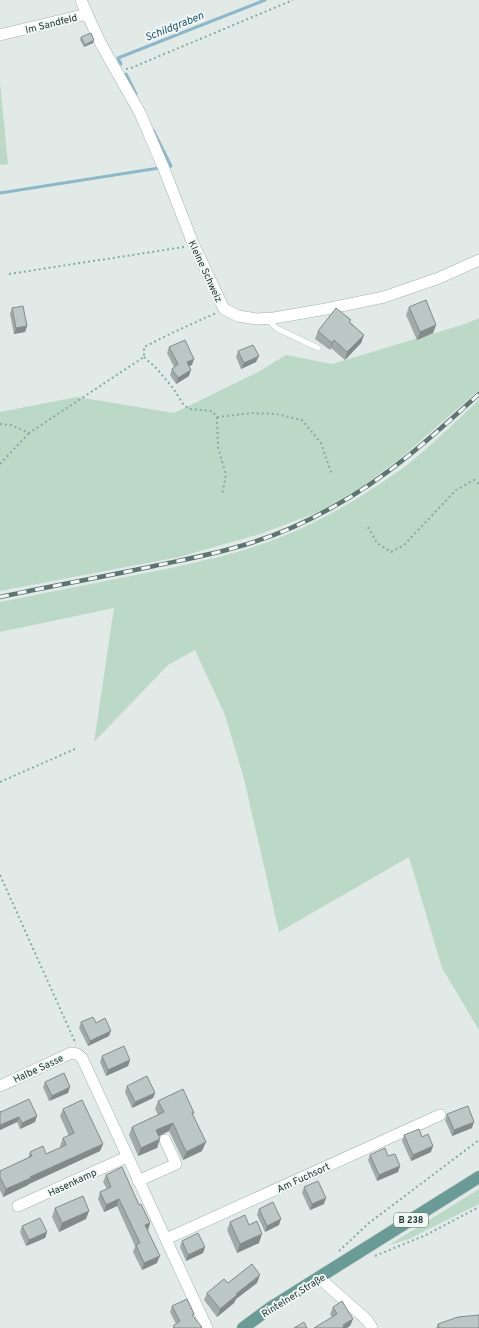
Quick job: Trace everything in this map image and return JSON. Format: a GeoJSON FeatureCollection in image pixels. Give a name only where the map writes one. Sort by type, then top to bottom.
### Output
{"type":"FeatureCollection","features":[{"type":"Feature","properties":{"kind":"main road","name":"B 238"},"geometry":{"type":"LineString","coordinates":[[339,1259],[479,1177]]}},
{"type":"Feature","properties":{"kind":"main road","name":"Rintelner Straße"},"geometry":{"type":"LineString","coordinates":[[243,1328],[270,1308],[321,1277],[339,1259]]}},
{"type":"Feature","properties":{"kind":"street","name":"Im Sandfeld"},"geometry":{"type":"LineString","coordinates":[[0,36],[87,14],[81,0]]}},
{"type":"Feature","properties":{"kind":"street","name":"Kleine Schweiz"},"geometry":{"type":"LineString","coordinates":[[87,14],[115,70],[140,113],[192,241],[224,309],[238,316],[257,319],[326,309],[384,297],[439,278],[479,260]]}},
{"type":"Feature","properties":{"kind":"street","name":"Halbe Sasse"},"geometry":{"type":"LineString","coordinates":[[0,1086],[71,1053],[80,1056]]}},
{"type":"Feature","properties":{"kind":"street"},"geometry":{"type":"LineString","coordinates":[[80,1056],[207,1328]]}},
{"type":"Feature","properties":{"kind":"street","name":"Am Fuchsort"},"geometry":{"type":"LineString","coordinates":[[166,1239],[440,1115]]}},
{"type":"Feature","properties":{"kind":"street"},"geometry":{"type":"LineString","coordinates":[[138,1181],[176,1164],[165,1140]]}},
{"type":"Feature","properties":{"kind":"street","name":"Hasenkamp"},"geometry":{"type":"LineString","coordinates":[[18,1206],[127,1157]]}},
{"type":"Feature","properties":{"kind":"street"},"geometry":{"type":"LineString","coordinates":[[321,1277],[326,1284],[373,1327]]}},
{"type":"Feature","properties":{"kind":"lane"},"geometry":{"type":"LineString","coordinates":[[266,318],[276,328],[318,348]]}},
{"type":"Feature","properties":{"kind":"path"},"geometry":{"type":"LineString","coordinates":[[115,70],[131,68],[293,0]]}},
{"type":"Feature","properties":{"kind":"path"},"geometry":{"type":"LineString","coordinates":[[9,274],[182,248],[192,241]]}},
{"type":"Feature","properties":{"kind":"path"},"geometry":{"type":"LineString","coordinates":[[222,495],[226,475],[218,447],[217,417],[212,411],[189,409],[183,404],[173,388],[157,369],[144,357],[144,347],[224,309]]}},
{"type":"Feature","properties":{"kind":"path"},"geometry":{"type":"LineString","coordinates":[[0,464],[29,433],[144,357]]}},
{"type":"Feature","properties":{"kind":"path"},"geometry":{"type":"LineString","coordinates":[[217,417],[253,413],[276,414],[302,420],[321,443],[332,475]]}},
{"type":"Feature","properties":{"kind":"path"},"geometry":{"type":"LineString","coordinates":[[0,424],[11,425],[29,433]]}},
{"type":"Feature","properties":{"kind":"path"},"geometry":{"type":"LineString","coordinates":[[368,527],[377,543],[391,552],[404,545],[456,490],[474,480],[479,484]]}},
{"type":"Feature","properties":{"kind":"path"},"geometry":{"type":"LineString","coordinates":[[0,782],[75,749]]}},
{"type":"Feature","properties":{"kind":"path"},"geometry":{"type":"LineString","coordinates":[[0,875],[80,1056]]}},
{"type":"Feature","properties":{"kind":"path"},"geometry":{"type":"LineString","coordinates":[[339,1259],[369,1223],[479,1140]]}},
{"type":"Feature","properties":{"kind":"path"},"geometry":{"type":"LineString","coordinates":[[371,1258],[426,1235],[479,1207]]}},
{"type":"Feature","properties":{"kind":"green space"},"geometry":{"type":"Polygon","coordinates":[[[0,82],[8,164],[0,165],[0,82]]]}},
{"type":"Feature","properties":{"kind":"green space"},"geometry":{"type":"Polygon","coordinates":[[[479,318],[479,390],[402,457],[363,486],[321,511],[260,534],[179,557],[0,591],[0,412],[77,397],[174,413],[258,372],[286,355],[332,364],[465,324],[479,318]]]}},
{"type":"Feature","properties":{"kind":"green space"},"geometry":{"type":"Polygon","coordinates":[[[479,400],[479,1030],[442,968],[409,857],[279,932],[244,779],[225,715],[195,650],[168,665],[94,742],[114,608],[0,632],[0,602],[206,560],[251,548],[297,530],[313,523],[362,496],[407,465],[479,400]]]}},
{"type":"Feature","properties":{"kind":"green space"},"geometry":{"type":"Polygon","coordinates":[[[479,1189],[479,1204],[409,1239],[389,1245],[479,1189]]]}},
{"type":"Feature","properties":{"kind":"building"},"geometry":{"type":"Polygon","coordinates":[[[91,33],[94,40],[85,45],[81,37],[91,33]]]}},
{"type":"Feature","properties":{"kind":"building"},"geometry":{"type":"Polygon","coordinates":[[[426,300],[436,325],[420,332],[409,307],[426,300]]]}},
{"type":"Feature","properties":{"kind":"building"},"geometry":{"type":"Polygon","coordinates":[[[23,306],[27,326],[16,328],[12,308],[23,306]]]}},
{"type":"Feature","properties":{"kind":"building"},"geometry":{"type":"Polygon","coordinates":[[[336,308],[351,320],[349,322],[364,335],[347,352],[334,340],[332,343],[318,331],[336,308]]]}},
{"type":"Feature","properties":{"kind":"building"},"geometry":{"type":"Polygon","coordinates":[[[185,340],[194,359],[187,362],[191,370],[178,378],[172,369],[178,364],[169,347],[185,340]]]}},
{"type":"Feature","properties":{"kind":"building"},"geometry":{"type":"Polygon","coordinates":[[[253,345],[259,356],[244,363],[238,351],[253,345]]]}},
{"type":"Feature","properties":{"kind":"building"},"geometry":{"type":"Polygon","coordinates":[[[93,1017],[96,1023],[105,1018],[111,1031],[90,1041],[81,1022],[93,1017]]]}},
{"type":"Feature","properties":{"kind":"building"},"geometry":{"type":"Polygon","coordinates":[[[124,1046],[130,1060],[108,1070],[102,1056],[124,1046]]]}},
{"type":"Feature","properties":{"kind":"building"},"geometry":{"type":"Polygon","coordinates":[[[64,1073],[70,1087],[52,1096],[45,1082],[64,1073]]]}},
{"type":"Feature","properties":{"kind":"building"},"geometry":{"type":"Polygon","coordinates":[[[147,1076],[155,1093],[135,1102],[127,1086],[147,1076]]]}},
{"type":"Feature","properties":{"kind":"building"},"geometry":{"type":"Polygon","coordinates":[[[183,1089],[194,1113],[192,1113],[206,1142],[186,1152],[173,1123],[156,1130],[160,1139],[141,1148],[132,1127],[164,1112],[158,1101],[183,1089]]]}},
{"type":"Feature","properties":{"kind":"building"},"geometry":{"type":"Polygon","coordinates":[[[29,1099],[37,1116],[22,1123],[19,1117],[0,1125],[0,1111],[1,1112],[29,1099]]]}},
{"type":"Feature","properties":{"kind":"building"},"geometry":{"type":"Polygon","coordinates":[[[82,1100],[103,1144],[6,1189],[0,1177],[0,1171],[32,1156],[30,1152],[43,1146],[46,1154],[66,1145],[63,1138],[74,1133],[63,1109],[82,1100]]]}},
{"type":"Feature","properties":{"kind":"building"},"geometry":{"type":"Polygon","coordinates":[[[468,1106],[474,1122],[454,1130],[447,1114],[468,1106]]]}},
{"type":"Feature","properties":{"kind":"building"},"geometry":{"type":"Polygon","coordinates":[[[419,1129],[422,1137],[428,1134],[433,1146],[413,1155],[404,1135],[419,1129]]]}},
{"type":"Feature","properties":{"kind":"building"},"geometry":{"type":"Polygon","coordinates":[[[385,1148],[388,1156],[395,1154],[400,1166],[379,1175],[370,1155],[385,1148]]]}},
{"type":"Feature","properties":{"kind":"building"},"geometry":{"type":"Polygon","coordinates":[[[122,1167],[139,1205],[141,1204],[150,1223],[145,1225],[160,1256],[144,1263],[136,1245],[140,1243],[119,1199],[106,1205],[100,1192],[111,1187],[106,1175],[122,1167]]]}},
{"type":"Feature","properties":{"kind":"building"},"geometry":{"type":"Polygon","coordinates":[[[318,1181],[326,1198],[312,1204],[304,1187],[318,1181]]]}},
{"type":"Feature","properties":{"kind":"building"},"geometry":{"type":"Polygon","coordinates":[[[83,1196],[89,1211],[62,1223],[55,1208],[83,1196]]]}},
{"type":"Feature","properties":{"kind":"building"},"geometry":{"type":"Polygon","coordinates":[[[273,1202],[281,1219],[267,1226],[259,1209],[273,1202]]]}},
{"type":"Feature","properties":{"kind":"building"},"geometry":{"type":"Polygon","coordinates":[[[245,1215],[249,1225],[257,1221],[262,1234],[240,1244],[230,1222],[245,1215]]]}},
{"type":"Feature","properties":{"kind":"building"},"geometry":{"type":"Polygon","coordinates":[[[40,1218],[47,1232],[29,1240],[22,1226],[40,1218]]]}},
{"type":"Feature","properties":{"kind":"building"},"geometry":{"type":"Polygon","coordinates":[[[198,1233],[205,1247],[188,1255],[182,1241],[198,1233]]]}},
{"type":"Feature","properties":{"kind":"building"},"geometry":{"type":"Polygon","coordinates":[[[252,1264],[260,1275],[220,1309],[207,1293],[224,1279],[228,1283],[252,1264]]]}},
{"type":"Feature","properties":{"kind":"building"},"geometry":{"type":"Polygon","coordinates":[[[187,1299],[194,1314],[192,1315],[202,1327],[201,1328],[175,1328],[173,1326],[180,1321],[172,1306],[187,1299]]]}},
{"type":"Feature","properties":{"kind":"building"},"geometry":{"type":"Polygon","coordinates":[[[342,1301],[353,1319],[343,1325],[344,1327],[342,1328],[314,1328],[337,1314],[333,1307],[342,1301]]]}},
{"type":"Feature","properties":{"kind":"building"},"geometry":{"type":"Polygon","coordinates":[[[479,1315],[479,1328],[439,1328],[438,1324],[458,1317],[479,1315]]]}},
{"type":"Feature","properties":{"kind":"building"},"geometry":{"type":"Polygon","coordinates":[[[304,1322],[307,1328],[294,1328],[304,1322]]]}},
{"type":"Feature","properties":{"kind":"waterway","name":"Schildgraben"},"geometry":{"type":"LineString","coordinates":[[121,64],[118,58],[265,0]]}},
{"type":"Feature","properties":{"kind":"waterway","name":"Schildgraben"},"geometry":{"type":"LineString","coordinates":[[126,74],[136,94]]}},
{"type":"Feature","properties":{"kind":"waterway","name":"Schildgraben"},"geometry":{"type":"LineString","coordinates":[[153,130],[171,166],[167,167]]}},
{"type":"Feature","properties":{"kind":"waterway","name":"Schildgraben"},"geometry":{"type":"LineString","coordinates":[[0,193],[159,168]]}},
{"type":"Feature","properties":{"kind":"railway"},"geometry":{"type":"LineString","coordinates":[[0,597],[227,550],[261,540],[297,525],[352,496],[390,470],[427,441],[479,394]]}}]}
